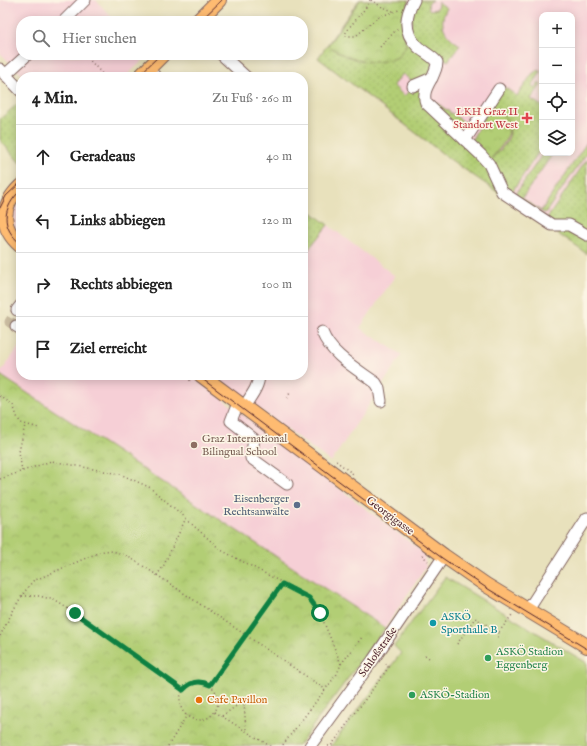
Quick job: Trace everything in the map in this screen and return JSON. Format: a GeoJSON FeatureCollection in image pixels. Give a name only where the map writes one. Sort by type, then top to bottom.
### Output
{"type":"FeatureCollection","features":[{"type":"Feature","properties":{"kind":"main road"},"geometry":{"type":"LineString","coordinates":[[206,16],[219,0]]}},
{"type":"Feature","properties":{"kind":"main road"},"geometry":{"type":"LineString","coordinates":[[150,72],[158,60]]}},
{"type":"Feature","properties":{"kind":"main road"},"geometry":{"type":"LineString","coordinates":[[16,190],[4,199],[1,213],[6,233],[16,243]]}},
{"type":"Feature","properties":{"kind":"main road","name":"Georgigasse"},"geometry":{"type":"LineString","coordinates":[[208,380],[444,556],[486,585],[587,646]]}},
{"type":"Feature","properties":{"kind":"street"},"geometry":{"type":"LineString","coordinates":[[69,16],[85,0]]}},
{"type":"Feature","properties":{"kind":"street"},"geometry":{"type":"LineString","coordinates":[[414,0],[409,9],[406,24],[408,34],[418,46],[437,62],[437,67],[424,92],[426,103],[489,164],[502,192],[552,225],[569,225],[587,235]]}},
{"type":"Feature","properties":{"kind":"street"},"geometry":{"type":"LineString","coordinates":[[16,86],[3,72],[20,60]]}},
{"type":"Feature","properties":{"kind":"street"},"geometry":{"type":"LineString","coordinates":[[227,60],[241,72]]}},
{"type":"Feature","properties":{"kind":"street"},"geometry":{"type":"LineString","coordinates":[[413,86],[432,78]]}},
{"type":"Feature","properties":{"kind":"street"},"geometry":{"type":"LineString","coordinates":[[465,140],[499,89]]}},
{"type":"Feature","properties":{"kind":"street"},"geometry":{"type":"LineString","coordinates":[[322,332],[325,341],[332,349],[376,383],[379,388],[381,401]]}},
{"type":"Feature","properties":{"kind":"street"},"geometry":{"type":"LineString","coordinates":[[259,380],[254,392],[241,405],[231,421],[254,439],[251,458],[287,484]]}},
{"type":"Feature","properties":{"kind":"street"},"geometry":{"type":"LineString","coordinates":[[528,610],[587,518]]}},
{"type":"Feature","properties":{"kind":"street","name":"Schloßstraße"},"geometry":{"type":"LineString","coordinates":[[310,746],[373,660],[444,556]]}},
{"type":"Feature","properties":{"kind":"path"},"geometry":{"type":"LineString","coordinates":[[393,11],[370,0],[364,11],[345,34],[346,36],[351,38],[356,36],[378,17],[393,11],[405,9]]}},
{"type":"Feature","properties":{"kind":"path"},"geometry":{"type":"LineString","coordinates":[[380,47],[394,30],[406,24]]}},
{"type":"Feature","properties":{"kind":"path"},"geometry":{"type":"LineString","coordinates":[[90,60],[100,72]]}},
{"type":"Feature","properties":{"kind":"path"},"geometry":{"type":"LineString","coordinates":[[287,398],[290,393]]}},
{"type":"Feature","properties":{"kind":"path"},"geometry":{"type":"LineString","coordinates":[[0,396],[13,405],[18,419],[26,425],[39,428]]}},
{"type":"Feature","properties":{"kind":"path"},"geometry":{"type":"LineString","coordinates":[[22,471],[19,452],[26,425]]}},
{"type":"Feature","properties":{"kind":"path"},"geometry":{"type":"LineString","coordinates":[[0,479],[51,461],[120,474],[149,488],[186,518],[221,550],[309,598],[320,613],[341,664]]}},
{"type":"Feature","properties":{"kind":"path"},"geometry":{"type":"LineString","coordinates":[[157,575],[163,567],[186,518]]}},
{"type":"Feature","properties":{"kind":"path"},"geometry":{"type":"LineString","coordinates":[[0,636],[22,596],[33,581],[108,549],[119,552],[157,575],[325,689]]}},
{"type":"Feature","properties":{"kind":"path"},"geometry":{"type":"LineString","coordinates":[[210,685],[282,584]]}},
{"type":"Feature","properties":{"kind":"path"},"geometry":{"type":"LineString","coordinates":[[22,596],[39,596],[54,600],[75,613],[183,690]]}},
{"type":"Feature","properties":{"kind":"path"},"geometry":{"type":"LineString","coordinates":[[497,640],[499,632],[513,614]]}},
{"type":"Feature","properties":{"kind":"path"},"geometry":{"type":"LineString","coordinates":[[457,644],[475,618],[499,632]]}},
{"type":"Feature","properties":{"kind":"path"},"geometry":{"type":"LineString","coordinates":[[282,746],[337,674],[341,664],[363,636]]}},
{"type":"Feature","properties":{"kind":"path"},"geometry":{"type":"LineString","coordinates":[[425,655],[429,658]]}},
{"type":"Feature","properties":{"kind":"path"},"geometry":{"type":"LineString","coordinates":[[328,746],[331,746],[388,667],[382,658]]}},
{"type":"Feature","properties":{"kind":"path"},"geometry":{"type":"LineString","coordinates":[[205,682],[210,685],[217,694],[217,706],[215,712],[205,719],[187,716],[181,706],[180,701],[183,690],[193,683],[205,682]]}},
{"type":"Feature","properties":{"kind":"path"},"geometry":{"type":"LineString","coordinates":[[222,716],[242,702],[244,703],[246,730]]}},
{"type":"Feature","properties":{"kind":"path"},"geometry":{"type":"LineString","coordinates":[[215,712],[270,746]]}},
{"type":"Feature","properties":{"kind":"path"},"geometry":{"type":"LineString","coordinates":[[168,746],[187,716]]}},
{"type":"Feature","properties":{"kind":"shaded area"},"geometry":{"type":"Polygon","coordinates":[[[0,0],[96,0],[110,16],[16,16],[16,60],[144,60],[130,72],[19,72],[0,53],[0,0]]]}},
{"type":"Feature","properties":{"kind":"shaded area"},"geometry":{"type":"Polygon","coordinates":[[[359,0],[587,0],[587,254],[407,127],[318,58],[359,0]]]}},
{"type":"Feature","properties":{"kind":"shaded area"},"geometry":{"type":"Polygon","coordinates":[[[16,206],[16,229],[13,227],[11,213],[16,206]]]}},
{"type":"Feature","properties":{"kind":"shaded area"},"geometry":{"type":"Polygon","coordinates":[[[328,225],[395,276],[360,328],[402,355],[331,462],[220,380],[308,380],[308,250],[328,225]]]}},
{"type":"Feature","properties":{"kind":"shaded area","name":"Graz International Bilingual School"},"geometry":{"type":"Polygon","coordinates":[[[16,351],[16,380],[198,380],[424,553],[426,567],[385,628],[0,375],[16,351]]]}},
{"type":"Feature","properties":{"kind":"green space"},"geometry":{"type":"Polygon","coordinates":[[[359,0],[368,0],[404,18],[431,61],[432,66],[429,76],[414,83],[403,74],[393,85],[404,96],[410,90],[426,83],[420,93],[483,161],[509,198],[587,238],[587,254],[451,160],[318,58],[359,0]]]}},
{"type":"Feature","properties":{"kind":"green space"},"geometry":{"type":"Polygon","coordinates":[[[360,0],[409,0],[405,32],[406,45],[398,57],[380,62],[362,61],[344,55],[328,45],[360,0]]]}},
{"type":"Feature","properties":{"kind":"green space"},"geometry":{"type":"Polygon","coordinates":[[[417,0],[433,0],[428,3],[429,10],[437,9],[438,2],[447,8],[443,20],[444,30],[460,45],[448,61],[416,41],[410,32],[414,4],[417,0]]]}},
{"type":"Feature","properties":{"kind":"green space"},"geometry":{"type":"Polygon","coordinates":[[[539,71],[539,75],[532,86],[535,88],[539,83],[539,88],[531,99],[539,104],[539,152],[510,195],[489,161],[508,139],[510,128],[506,119],[489,106],[503,86],[517,96],[532,74],[539,71]]]}},
{"type":"Feature","properties":{"kind":"green space"},"geometry":{"type":"Polygon","coordinates":[[[428,97],[467,124],[480,105],[482,106],[468,126],[460,129],[428,97]]]}},
{"type":"Feature","properties":{"kind":"green space"},"geometry":{"type":"Polygon","coordinates":[[[16,105],[16,158],[0,140],[0,119],[16,105]]]}},
{"type":"Feature","properties":{"kind":"green space"},"geometry":{"type":"Polygon","coordinates":[[[490,106],[507,119],[509,133],[506,140],[489,161],[472,139],[490,106]]]}},
{"type":"Feature","properties":{"kind":"green space"},"geometry":{"type":"Polygon","coordinates":[[[587,142],[587,153],[546,212],[544,213],[513,198],[541,156],[551,156],[522,198],[541,211],[587,142]]]}},
{"type":"Feature","properties":{"kind":"green space"},"geometry":{"type":"Polygon","coordinates":[[[587,159],[587,234],[546,220],[587,159]]]}},
{"type":"Feature","properties":{"kind":"green space"},"geometry":{"type":"Polygon","coordinates":[[[308,210],[328,225],[308,250],[308,210]]]}},
{"type":"Feature","properties":{"kind":"green space"},"geometry":{"type":"Polygon","coordinates":[[[0,375],[385,628],[298,746],[0,746],[0,375]]]}},
{"type":"Feature","properties":{"kind":"green space","name":"ASKÖ Stadion Eggenberg"},"geometry":{"type":"Polygon","coordinates":[[[445,577],[587,663],[587,746],[331,746],[401,653],[394,646],[445,577]]]}},
{"type":"Feature","properties":{"kind":"tunnel"},"geometry":{"type":"LineString","coordinates":[[16,312],[10,322],[16,326]]}},
{"type":"Feature","properties":{"kind":"tram line"},"geometry":{"type":"LineString","coordinates":[[205,16],[222,0]]}},
{"type":"Feature","properties":{"kind":"tram line"},"geometry":{"type":"LineString","coordinates":[[142,72],[155,60]]}},
{"type":"Feature","properties":{"kind":"tram line"},"geometry":{"type":"LineString","coordinates":[[0,208],[6,196],[16,187]]}},
{"type":"Feature","properties":{"kind":"tram line"},"geometry":{"type":"LineString","coordinates":[[16,196],[10,204],[6,217],[9,231],[16,240]]}},
{"type":"Feature","properties":{"kind":"tram line"},"geometry":{"type":"LineString","coordinates":[[204,380],[442,558],[485,587],[587,649]]}},
{"type":"Feature","properties":{"kind":"place","name":"LKH Graz II Standort West"},"geometry":{"type":"Point","coordinates":[527,118]}},
{"type":"Feature","properties":{"kind":"place","name":"Graz International Bilingual School"},"geometry":{"type":"Point","coordinates":[194,445]}},
{"type":"Feature","properties":{"kind":"place","name":"Eisenberger Rechtsanwälte"},"geometry":{"type":"Point","coordinates":[297,505]}},
{"type":"Feature","properties":{"kind":"place","name":"ASKÖ Sporthalle B"},"geometry":{"type":"Point","coordinates":[433,623]}},
{"type":"Feature","properties":{"kind":"place","name":"ASKÖ Stadion Eggenberg"},"geometry":{"type":"Point","coordinates":[488,658]}},
{"type":"Feature","properties":{"kind":"place","name":"ASKÖ-Stadion"},"geometry":{"type":"Point","coordinates":[412,695]}},
{"type":"Feature","properties":{"kind":"place","name":"Cafe Pavillon"},"geometry":{"type":"Point","coordinates":[199,700]}},
{"type":"Feature","properties":{"kind":"route"},"geometry":{"type":"LineString","coordinates":[[75,613],[183,690],[193,683],[205,682],[210,685],[282,584],[309,598],[320,613]]}}]}
